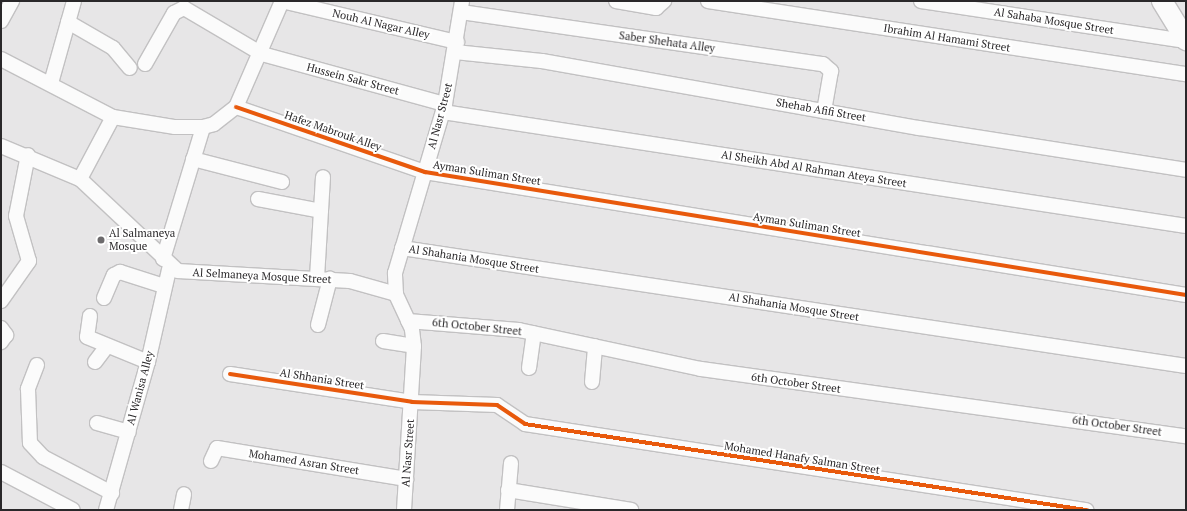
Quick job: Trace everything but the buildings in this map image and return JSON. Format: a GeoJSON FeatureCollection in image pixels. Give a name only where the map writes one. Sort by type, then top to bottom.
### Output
{"type":"FeatureCollection","features":[{"type":"Feature","properties":{"kind":"street"},"geometry":{"type":"LineString","coordinates":[[1,21],[12,1]]}},
{"type":"Feature","properties":{"kind":"street"},"geometry":{"type":"LineString","coordinates":[[51,83],[74,1]]}},
{"type":"Feature","properties":{"kind":"street"},"geometry":{"type":"LineString","coordinates":[[616,1],[662,4]]}},
{"type":"Feature","properties":{"kind":"street","name":"Ibrahim Al Hamami Street"},"geometry":{"type":"LineString","coordinates":[[708,1],[1186,74]]}},
{"type":"Feature","properties":{"kind":"street","name":"Al Sahaba Mosque Street"},"geometry":{"type":"LineString","coordinates":[[921,1],[1186,40]]}},
{"type":"Feature","properties":{"kind":"street"},"geometry":{"type":"LineString","coordinates":[[1162,1],[1186,40]]}},
{"type":"Feature","properties":{"kind":"street"},"geometry":{"type":"LineString","coordinates":[[1,59],[119,118],[189,129],[203,127],[214,124],[236,106],[262,54],[279,2]]}},
{"type":"Feature","properties":{"kind":"street","name":"Nouh Al Nagar Alley"},"geometry":{"type":"LineString","coordinates":[[279,2],[456,47]]}},
{"type":"Feature","properties":{"kind":"street","name":"Al Nasr Street"},"geometry":{"type":"LineString","coordinates":[[404,510],[412,402],[414,346],[408,321],[396,294],[395,273],[444,108],[462,7]]}},
{"type":"Feature","properties":{"kind":"street","name":"Saber Shehata Alley"},"geometry":{"type":"LineString","coordinates":[[462,7],[823,64],[830,71],[824,111]]}},
{"type":"Feature","properties":{"kind":"street","name":"Hussein Sakr Street"},"geometry":{"type":"LineString","coordinates":[[145,64],[174,13],[184,8],[262,54],[444,108]]}},
{"type":"Feature","properties":{"kind":"street"},"geometry":{"type":"LineString","coordinates":[[68,22],[102,41],[130,68]]}},
{"type":"Feature","properties":{"kind":"street","name":"Shehab Afifi Street"},"geometry":{"type":"LineString","coordinates":[[456,47],[824,111],[1186,170]]}},
{"type":"Feature","properties":{"kind":"street","name":"Hafez Mabrouk Alley"},"geometry":{"type":"LineString","coordinates":[[236,106],[425,172]]}},
{"type":"Feature","properties":{"kind":"street","name":"Al Sheikh Abd Al Rahman Ateya Street"},"geometry":{"type":"LineString","coordinates":[[444,108],[1186,226]]}},
{"type":"Feature","properties":{"kind":"street"},"geometry":{"type":"LineString","coordinates":[[80,179],[119,118]]}},
{"type":"Feature","properties":{"kind":"street","name":"Al Wanisa Alley"},"geometry":{"type":"LineString","coordinates":[[106,510],[148,362],[164,286],[166,262],[203,127]]}},
{"type":"Feature","properties":{"kind":"street","name":"Al Selmaneya Mosque Street"},"geometry":{"type":"LineString","coordinates":[[1,146],[28,155],[80,179],[166,262],[190,273],[323,279],[396,294]]}},
{"type":"Feature","properties":{"kind":"street"},"geometry":{"type":"LineString","coordinates":[[1,301],[30,261],[16,216],[28,155]]}},
{"type":"Feature","properties":{"kind":"street"},"geometry":{"type":"LineString","coordinates":[[193,159],[282,182]]}},
{"type":"Feature","properties":{"kind":"street","name":"Ayman Suliman Street"},"geometry":{"type":"LineString","coordinates":[[425,172],[1186,295]]}},
{"type":"Feature","properties":{"kind":"street"},"geometry":{"type":"LineString","coordinates":[[318,325],[323,279],[321,211],[323,177]]}},
{"type":"Feature","properties":{"kind":"street"},"geometry":{"type":"LineString","coordinates":[[258,199],[321,211]]}},
{"type":"Feature","properties":{"kind":"street","name":"Al Shahania Mosque Street"},"geometry":{"type":"LineString","coordinates":[[402,248],[1186,366]]}},
{"type":"Feature","properties":{"kind":"street"},"geometry":{"type":"LineString","coordinates":[[104,298],[114,275],[120,272],[164,286]]}},
{"type":"Feature","properties":{"kind":"street"},"geometry":{"type":"LineString","coordinates":[[90,316],[87,337],[148,362]]}},
{"type":"Feature","properties":{"kind":"street","name":"6th October Street"},"geometry":{"type":"LineString","coordinates":[[408,321],[462,323],[534,333],[708,370],[1186,436]]}},
{"type":"Feature","properties":{"kind":"street"},"geometry":{"type":"LineString","coordinates":[[1,328],[6,335],[1,342]]}},
{"type":"Feature","properties":{"kind":"street"},"geometry":{"type":"LineString","coordinates":[[529,368],[534,333]]}},
{"type":"Feature","properties":{"kind":"street"},"geometry":{"type":"LineString","coordinates":[[383,341],[414,346]]}},
{"type":"Feature","properties":{"kind":"street"},"geometry":{"type":"LineString","coordinates":[[95,362],[107,346]]}},
{"type":"Feature","properties":{"kind":"street"},"geometry":{"type":"LineString","coordinates":[[592,382],[595,346]]}},
{"type":"Feature","properties":{"kind":"street"},"geometry":{"type":"LineString","coordinates":[[37,364],[28,390],[30,443],[43,457],[112,493]]}},
{"type":"Feature","properties":{"kind":"street","name":"Al Shhania Street"},"geometry":{"type":"LineString","coordinates":[[230,374],[412,402],[497,405],[517,421]]}},
{"type":"Feature","properties":{"kind":"street","name":"Mohamed Hanafy Salman Street"},"geometry":{"type":"LineString","coordinates":[[517,421],[1086,510]]}},
{"type":"Feature","properties":{"kind":"street"},"geometry":{"type":"LineString","coordinates":[[97,423],[129,432]]}},
{"type":"Feature","properties":{"kind":"street","name":"Mohamed Asran Street"},"geometry":{"type":"LineString","coordinates":[[212,461],[217,448],[406,479]]}},
{"type":"Feature","properties":{"kind":"street"},"geometry":{"type":"LineString","coordinates":[[507,510],[511,463]]}},
{"type":"Feature","properties":{"kind":"street"},"geometry":{"type":"LineString","coordinates":[[1,472],[73,510]]}},
{"type":"Feature","properties":{"kind":"street"},"geometry":{"type":"LineString","coordinates":[[508,490],[631,510]]}},
{"type":"Feature","properties":{"kind":"street"},"geometry":{"type":"LineString","coordinates":[[181,510],[184,494]]}},
{"type":"Feature","properties":{"kind":"cycle path"},"geometry":{"type":"LineString","coordinates":[[236,107],[425,172],[1186,295]]}},
{"type":"Feature","properties":{"kind":"cycle path"},"geometry":{"type":"LineString","coordinates":[[230,374],[412,402],[497,405],[525,424],[1086,510]]}},
{"type":"Feature","properties":{"kind":"place","name":"Al Salmaneya Mosque"},"geometry":{"type":"Point","coordinates":[101,240]}}]}
